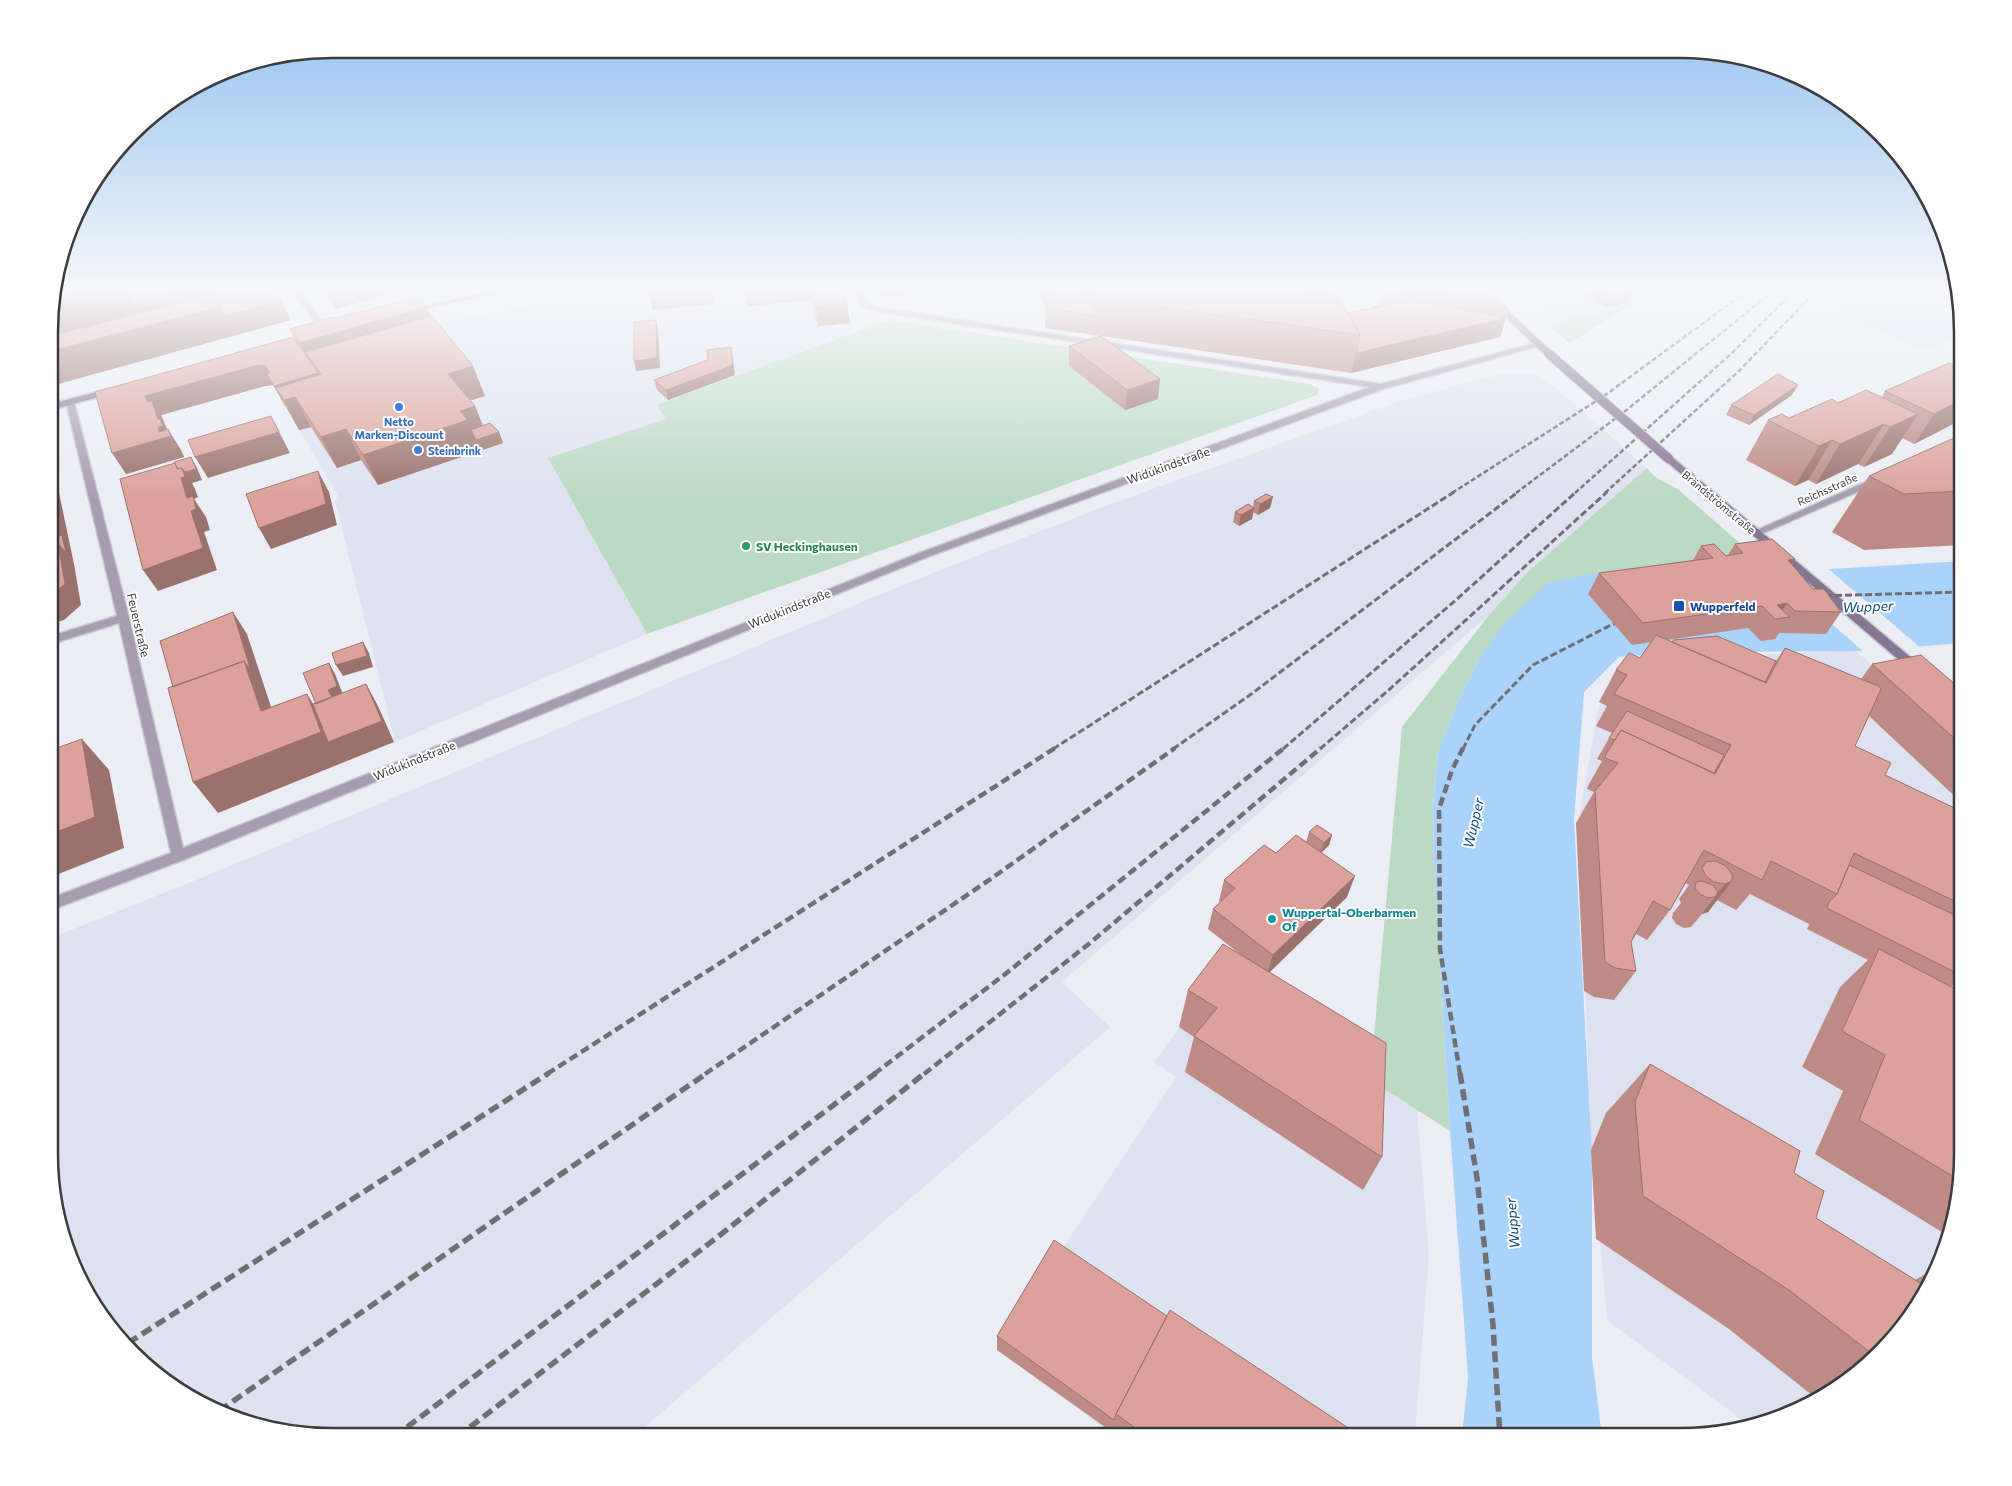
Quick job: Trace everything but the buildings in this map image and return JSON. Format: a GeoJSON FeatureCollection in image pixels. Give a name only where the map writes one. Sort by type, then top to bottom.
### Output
{"type":"FeatureCollection","features":[{"type":"Feature","properties":{"kind":"main road","name":"Brändströmstraße"},"geometry":{"type":"LineString","coordinates":[[1556,360],[1669,459],[1926,676]]}},
{"type":"Feature","properties":{"kind":"main road"},"geometry":{"type":"LineString","coordinates":[[58,405],[124,387]]}},
{"type":"Feature","properties":{"kind":"street"},"geometry":{"type":"LineString","coordinates":[[1207,360],[1380,387]]}},
{"type":"Feature","properties":{"kind":"street","name":"Widukindstraße"},"geometry":{"type":"LineString","coordinates":[[58,901],[178,856],[926,554],[1380,387],[1421,374],[1477,360]]}},
{"type":"Feature","properties":{"kind":"street","name":"Feuerstraße"},"geometry":{"type":"LineString","coordinates":[[70,402],[123,618],[178,856]]}},
{"type":"Feature","properties":{"kind":"street","name":"Reichsstraße"},"geometry":{"type":"LineString","coordinates":[[1755,532],[1807,512],[1885,476]]}},
{"type":"Feature","properties":{"kind":"street"},"geometry":{"type":"LineString","coordinates":[[58,638],[123,618]]}},
{"type":"Feature","properties":{"kind":"shaded area"},"geometry":{"type":"Polygon","coordinates":[[[363,360],[777,360],[656,405],[667,419],[548,458],[647,634],[395,742],[335,501],[338,495],[292,418],[363,360]]]}},
{"type":"Feature","properties":{"kind":"shaded area"},"geometry":{"type":"Polygon","coordinates":[[[1505,373],[1532,374],[1549,382],[1647,468],[1529,571],[1489,615],[1062,982],[1110,1027],[643,1428],[314,1428],[278,1423],[227,1408],[179,1382],[138,1348],[104,1307],[78,1259],[67,1225],[60,1190],[58,1172],[58,935],[201,878],[915,580],[1105,506],[1403,400],[1505,373]]]}},
{"type":"Feature","properties":{"kind":"shaded area"},"geometry":{"type":"Polygon","coordinates":[[[1855,650],[1954,739],[1954,1172],[1949,1208],[1940,1242],[1926,1276],[1908,1307],[1886,1335],[1861,1360],[1833,1382],[1802,1400],[1785,1408],[1743,1421],[1607,1320],[1592,1153],[1578,823],[1599,705],[1628,671],[1681,659],[1855,650]]]}},
{"type":"Feature","properties":{"kind":"shaded area"},"geometry":{"type":"Polygon","coordinates":[[[1213,983],[1417,1109],[1429,1253],[1416,1428],[1104,1428],[996,1349],[1176,1077],[1154,1062],[1213,983]]]}},
{"type":"Feature","properties":{"kind":"green space","name":"SV Heckinghausen"},"geometry":{"type":"Polygon","coordinates":[[[778,360],[1154,360],[1310,384],[1319,389],[1317,395],[647,634],[548,458],[666,419],[656,405],[778,360]]]}},
{"type":"Feature","properties":{"kind":"green space"},"geometry":{"type":"Polygon","coordinates":[[[1647,468],[1654,476],[1679,490],[1778,576],[1479,658],[1455,709],[1438,752],[1433,806],[1434,862],[1450,1131],[1370,1080],[1402,727],[1489,615],[1529,571],[1647,468]]]}},
{"type":"Feature","properties":{"kind":"water","name":"Wupper"},"geometry":{"type":"Polygon","coordinates":[[[1954,562],[1954,644],[1862,651],[1682,652],[1619,657],[1584,692],[1574,820],[1592,1153],[1592,1357],[1601,1428],[1463,1428],[1468,1377],[1450,1131],[1434,862],[1433,806],[1438,752],[1455,709],[1479,658],[1504,624],[1546,584],[1588,574],[1630,571],[1778,576],[1830,569],[1954,562]]]}},
{"type":"Feature","properties":{"kind":"pier"},"geometry":{"type":"Polygon","coordinates":[[[1826,567],[1922,649],[1865,653],[1775,574],[1826,567]]]}},
{"type":"Feature","properties":{"kind":"railway"},"geometry":{"type":"LineString","coordinates":[[1452,493],[1604,396],[1653,360]]}},
{"type":"Feature","properties":{"kind":"railway"},"geometry":{"type":"LineString","coordinates":[[1516,493],[1624,412],[1688,360]]}},
{"type":"Feature","properties":{"kind":"railway"},"geometry":{"type":"LineString","coordinates":[[1575,493],[1724,360]]}},
{"type":"Feature","properties":{"kind":"railway"},"geometry":{"type":"LineString","coordinates":[[1605,493],[1749,360]]}},
{"type":"Feature","properties":{"kind":"railway"},"geometry":{"type":"LineString","coordinates":[[1053,749],[1454,492]]}},
{"type":"Feature","properties":{"kind":"railway"},"geometry":{"type":"LineString","coordinates":[[1173,749],[1250,695],[1518,492]]}},
{"type":"Feature","properties":{"kind":"railway"},"geometry":{"type":"LineString","coordinates":[[1283,749],[1457,599],[1576,492]]}},
{"type":"Feature","properties":{"kind":"railway"},"geometry":{"type":"LineString","coordinates":[[1320,749],[1391,688],[1607,492]]}},
{"type":"Feature","properties":{"kind":"railway"},"geometry":{"type":"LineString","coordinates":[[1815,596],[1954,592]]}},
{"type":"Feature","properties":{"kind":"railway"},"geometry":{"type":"LineString","coordinates":[[1463,749],[1475,725],[1533,665],[1611,625],[1627,620]]}},
{"type":"Feature","properties":{"kind":"railway"},"geometry":{"type":"LineString","coordinates":[[547,1074],[1055,748]]}},
{"type":"Feature","properties":{"kind":"railway"},"geometry":{"type":"LineString","coordinates":[[705,1074],[992,878],[1175,748]]}},
{"type":"Feature","properties":{"kind":"railway"},"geometry":{"type":"LineString","coordinates":[[874,1074],[1004,975],[1284,748]]}},
{"type":"Feature","properties":{"kind":"railway"},"geometry":{"type":"LineString","coordinates":[[924,1074],[1090,943],[1321,748]]}},
{"type":"Feature","properties":{"kind":"railway"},"geometry":{"type":"LineString","coordinates":[[1460,1074],[1440,949],[1439,809],[1452,770],[1463,748]]}},
{"type":"Feature","properties":{"kind":"railway"},"geometry":{"type":"LineString","coordinates":[[131,1341],[549,1073]]}},
{"type":"Feature","properties":{"kind":"railway"},"geometry":{"type":"LineString","coordinates":[[225,1407],[707,1073]]}},
{"type":"Feature","properties":{"kind":"railway"},"geometry":{"type":"LineString","coordinates":[[406,1428],[876,1073]]}},
{"type":"Feature","properties":{"kind":"railway"},"geometry":{"type":"LineString","coordinates":[[469,1428],[715,1239],[925,1073]]}},
{"type":"Feature","properties":{"kind":"railway"},"geometry":{"type":"LineString","coordinates":[[1460,1073],[1477,1178],[1493,1325],[1499,1428]]}},
{"type":"Feature","properties":{"kind":"place","name":"Netto Marken-Discount"},"geometry":{"type":"Point","coordinates":[399,407]}},
{"type":"Feature","properties":{"kind":"place","name":"Steinbrink"},"geometry":{"type":"Point","coordinates":[418,450]}},
{"type":"Feature","properties":{"kind":"place","name":"SV Heckinghausen"},"geometry":{"type":"Point","coordinates":[746,546]}},
{"type":"Feature","properties":{"kind":"place","name":"Wupperfeld"},"geometry":{"type":"Point","coordinates":[1679,606]}},
{"type":"Feature","properties":{"kind":"place","name":"Wuppertal-Oberbarmen Of"},"geometry":{"type":"Point","coordinates":[1272,919]}}]}
